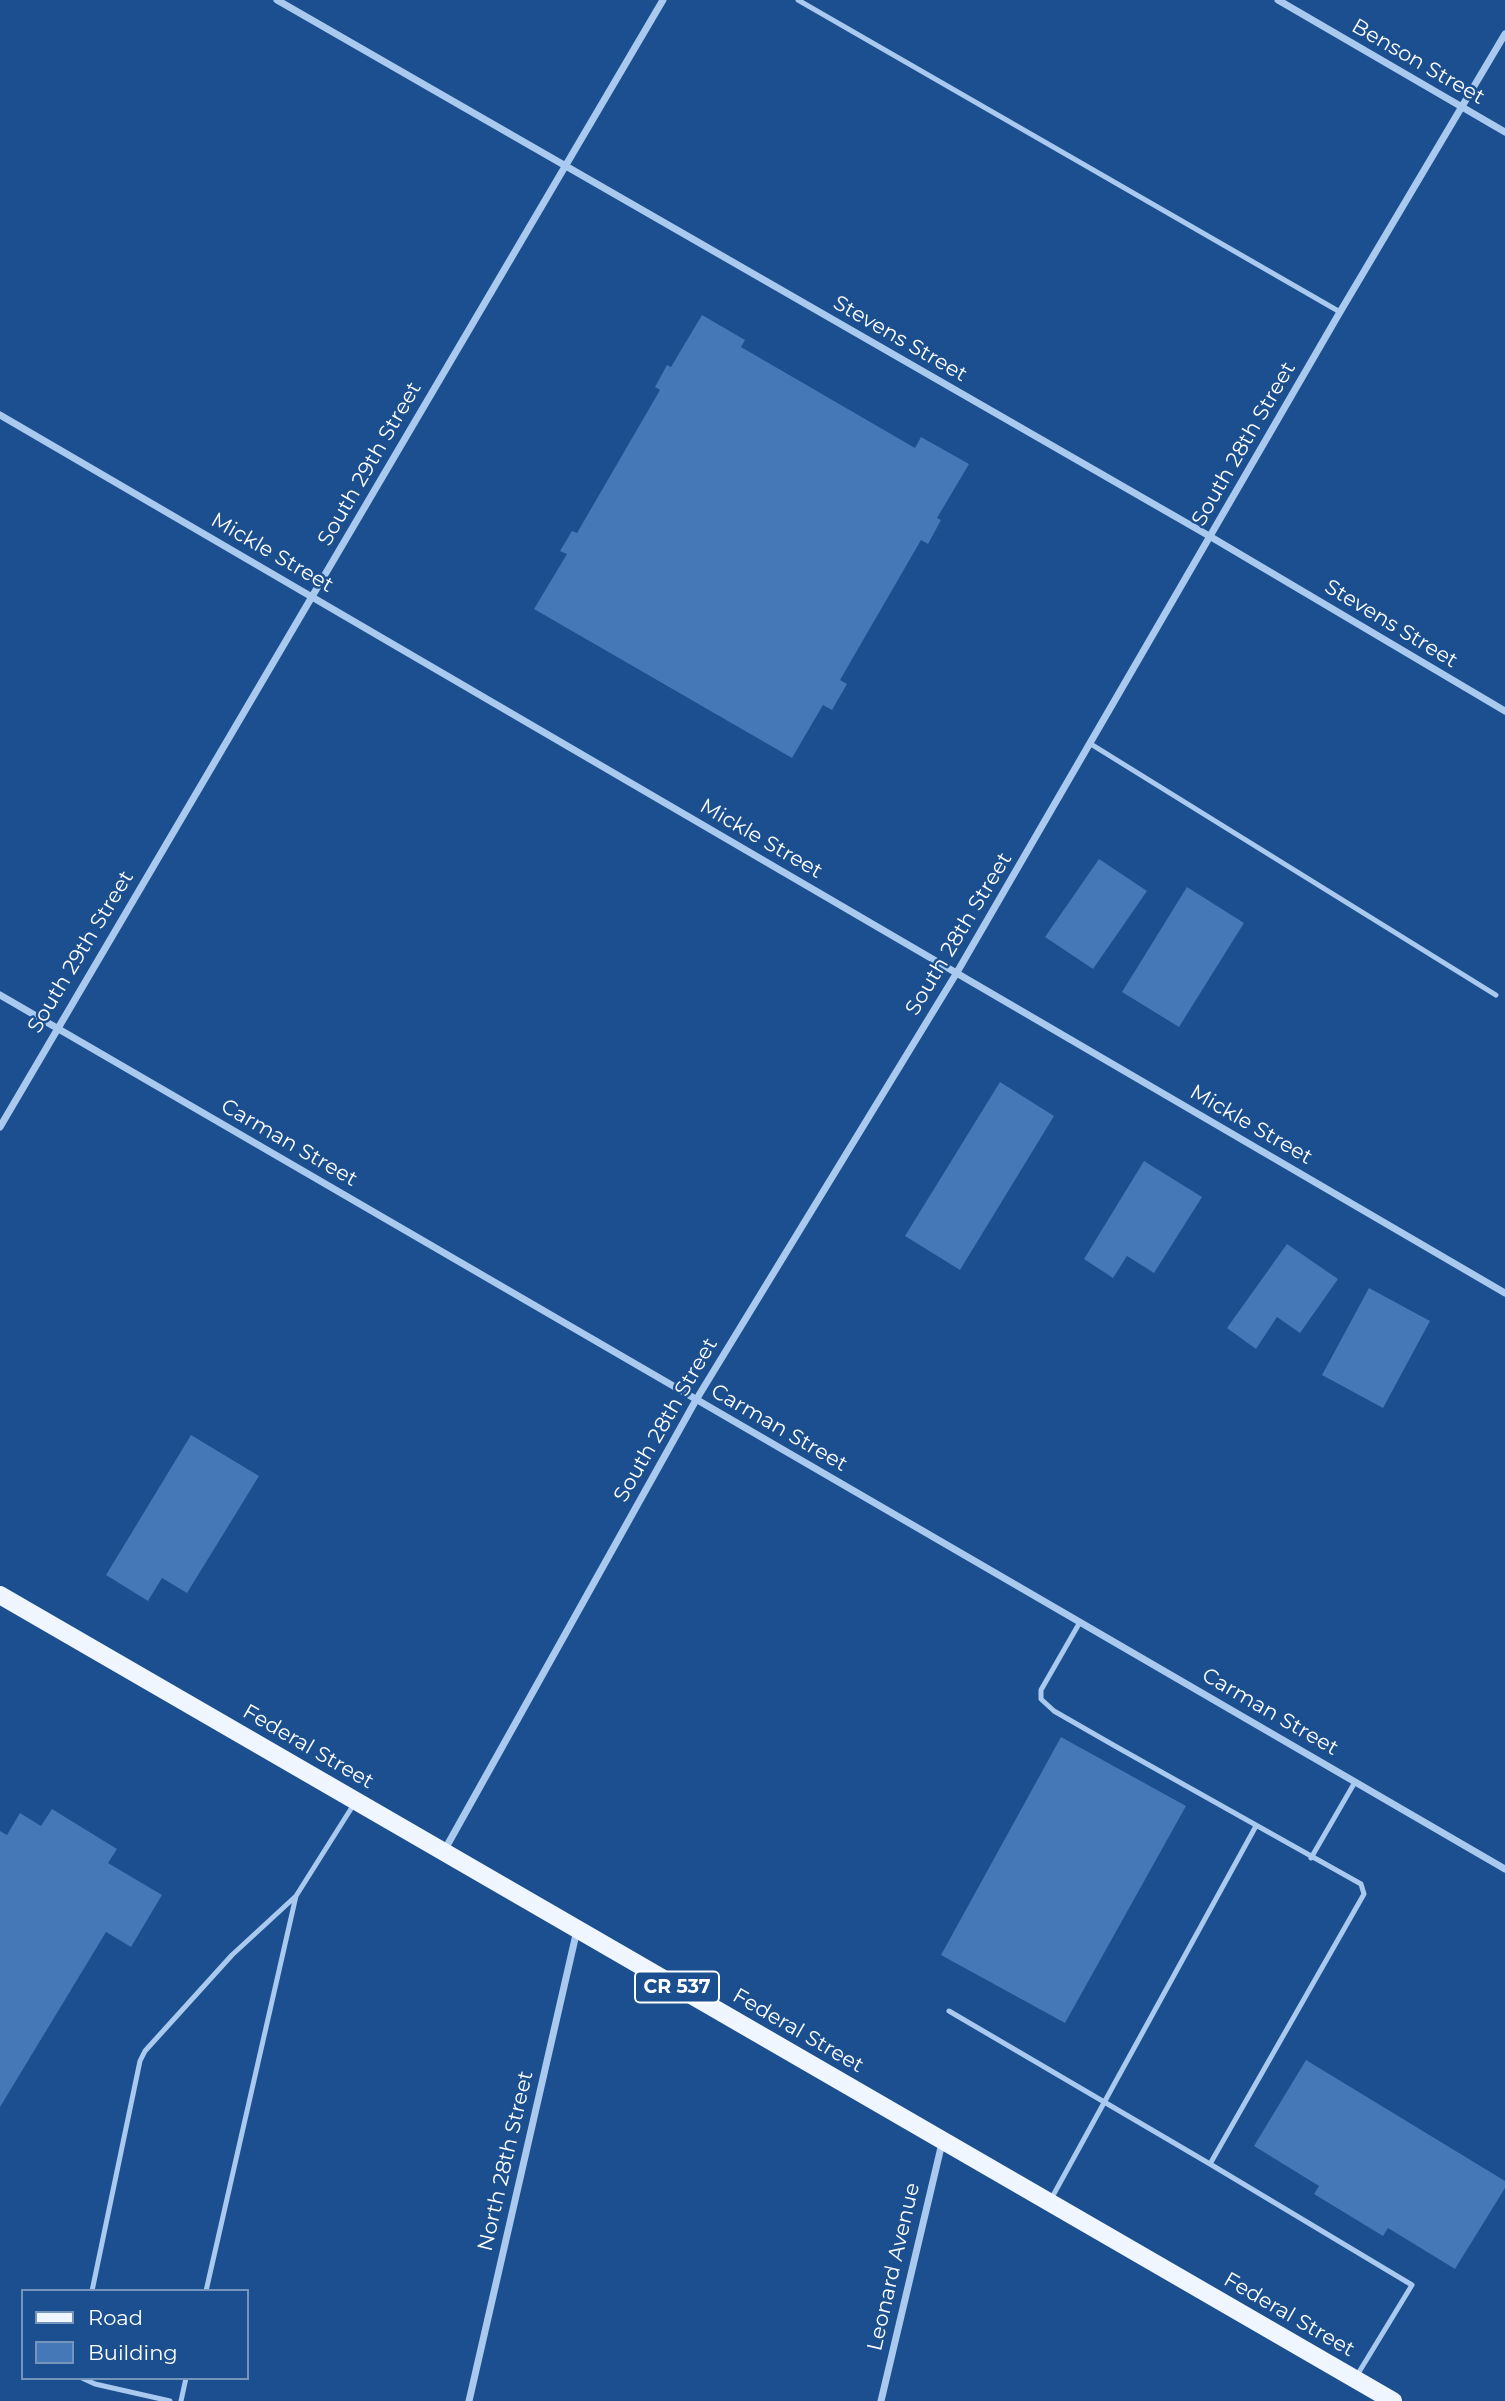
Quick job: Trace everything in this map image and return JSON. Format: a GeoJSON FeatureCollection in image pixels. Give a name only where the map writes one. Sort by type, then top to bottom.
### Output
{"type":"FeatureCollection","features":[{"type":"Feature","properties":{"kind":"main road","name":"Federal Street"},"geometry":{"type":"LineString","coordinates":[[0,1595],[1393,2401]]}},
{"type":"Feature","properties":{"kind":"street","name":"Stevens Street"},"geometry":{"type":"LineString","coordinates":[[277,0],[1210,537],[1505,711]]}},
{"type":"Feature","properties":{"kind":"street","name":"South 29th Street"},"geometry":{"type":"LineString","coordinates":[[0,1127],[663,0]]}},
{"type":"Feature","properties":{"kind":"street","name":"Benson Street"},"geometry":{"type":"LineString","coordinates":[[1278,0],[1505,132]]}},
{"type":"Feature","properties":{"kind":"street","name":"South 28th Street"},"geometry":{"type":"LineString","coordinates":[[443,1852],[695,1400],[956,974],[1340,312],[1505,34]]}},
{"type":"Feature","properties":{"kind":"street","name":"Mickle Street"},"geometry":{"type":"LineString","coordinates":[[0,415],[1505,1293]]}},
{"type":"Feature","properties":{"kind":"street","name":"Carman Street"},"geometry":{"type":"LineString","coordinates":[[0,995],[1505,1869]]}},
{"type":"Feature","properties":{"kind":"street","name":"North 28th Street"},"geometry":{"type":"LineString","coordinates":[[469,2401],[578,1930]]}},
{"type":"Feature","properties":{"kind":"street","name":"Leonard Avenue"},"geometry":{"type":"LineString","coordinates":[[881,2401],[942,2141]]}},
{"type":"Feature","properties":{"kind":"lane"},"geometry":{"type":"LineString","coordinates":[[798,0],[1340,312]]}},
{"type":"Feature","properties":{"kind":"lane"},"geometry":{"type":"LineString","coordinates":[[1091,744],[1496,995]]}},
{"type":"Feature","properties":{"kind":"lane"},"geometry":{"type":"LineString","coordinates":[[1080,1622],[1041,1690],[1041,1699],[1066,1718],[1361,1884],[1364,1894],[1210,2164]]}},
{"type":"Feature","properties":{"kind":"lane"},"geometry":{"type":"LineString","coordinates":[[1311,1858],[1355,1782]]}},
{"type":"Feature","properties":{"kind":"lane"},"geometry":{"type":"LineString","coordinates":[[92,2289],[140,2061],[145,2051],[232,1955],[296,1896],[356,1801]]}},
{"type":"Feature","properties":{"kind":"lane"},"geometry":{"type":"LineString","coordinates":[[1049,2202],[1256,1826]]}},
{"type":"Feature","properties":{"kind":"lane"},"geometry":{"type":"LineString","coordinates":[[206,2289],[296,1896]]}},
{"type":"Feature","properties":{"kind":"lane"},"geometry":{"type":"LineString","coordinates":[[949,2011],[1412,2285],[1355,2380]]}},
{"type":"Feature","properties":{"kind":"lane"},"geometry":{"type":"LineString","coordinates":[[86,2380],[170,2401]]}},
{"type":"Feature","properties":{"kind":"lane"},"geometry":{"type":"LineString","coordinates":[[181,2401],[186,2380]]}},
{"type":"Feature","properties":{"kind":"building"},"geometry":{"type":"Polygon","coordinates":[[[702,315],[745,340],[741,347],[915,448],[921,437],[969,464],[937,518],[941,520],[928,544],[921,540],[840,680],[847,684],[832,710],[823,705],[792,758],[534,609],[567,554],[560,551],[572,531],[577,533],[660,390],[655,387],[667,365],[671,367],[702,315]]]}},
{"type":"Feature","properties":{"kind":"building"},"geometry":{"type":"Polygon","coordinates":[[[1099,859],[1147,891],[1093,969],[1045,937],[1099,859]]]}},
{"type":"Feature","properties":{"kind":"building"},"geometry":{"type":"Polygon","coordinates":[[[1187,887],[1244,923],[1179,1027],[1122,992],[1187,887]]]}},
{"type":"Feature","properties":{"kind":"building"},"geometry":{"type":"Polygon","coordinates":[[[1000,1082],[1054,1116],[960,1270],[905,1236],[1000,1082]]]}},
{"type":"Feature","properties":{"kind":"building"},"geometry":{"type":"Polygon","coordinates":[[[1144,1161],[1202,1197],[1154,1273],[1127,1256],[1113,1278],[1084,1259],[1144,1161]]]}},
{"type":"Feature","properties":{"kind":"building"},"geometry":{"type":"Polygon","coordinates":[[[1287,1244],[1338,1279],[1300,1333],[1277,1317],[1256,1349],[1227,1328],[1287,1244]]]}},
{"type":"Feature","properties":{"kind":"building"},"geometry":{"type":"Polygon","coordinates":[[[1369,1288],[1430,1321],[1383,1408],[1322,1375],[1369,1288]]]}},
{"type":"Feature","properties":{"kind":"building"},"geometry":{"type":"Polygon","coordinates":[[[191,1435],[259,1476],[187,1593],[162,1578],[148,1601],[106,1575],[191,1435]]]}},
{"type":"Feature","properties":{"kind":"building"},"geometry":{"type":"Polygon","coordinates":[[[1061,1737],[1186,1806],[1065,2023],[941,1955],[1061,1737]]]}},
{"type":"Feature","properties":{"kind":"building"},"geometry":{"type":"Polygon","coordinates":[[[52,1809],[117,1849],[108,1863],[162,1895],[131,1947],[106,1932],[0,2107],[0,1831],[7,1835],[20,1813],[41,1826],[52,1809]]]}},
{"type":"Feature","properties":{"kind":"building"},"geometry":{"type":"Polygon","coordinates":[[[1306,2060],[1505,2181],[1505,2188],[1455,2269],[1388,2228],[1383,2236],[1314,2194],[1319,2186],[1254,2146],[1306,2060]]]}}]}
